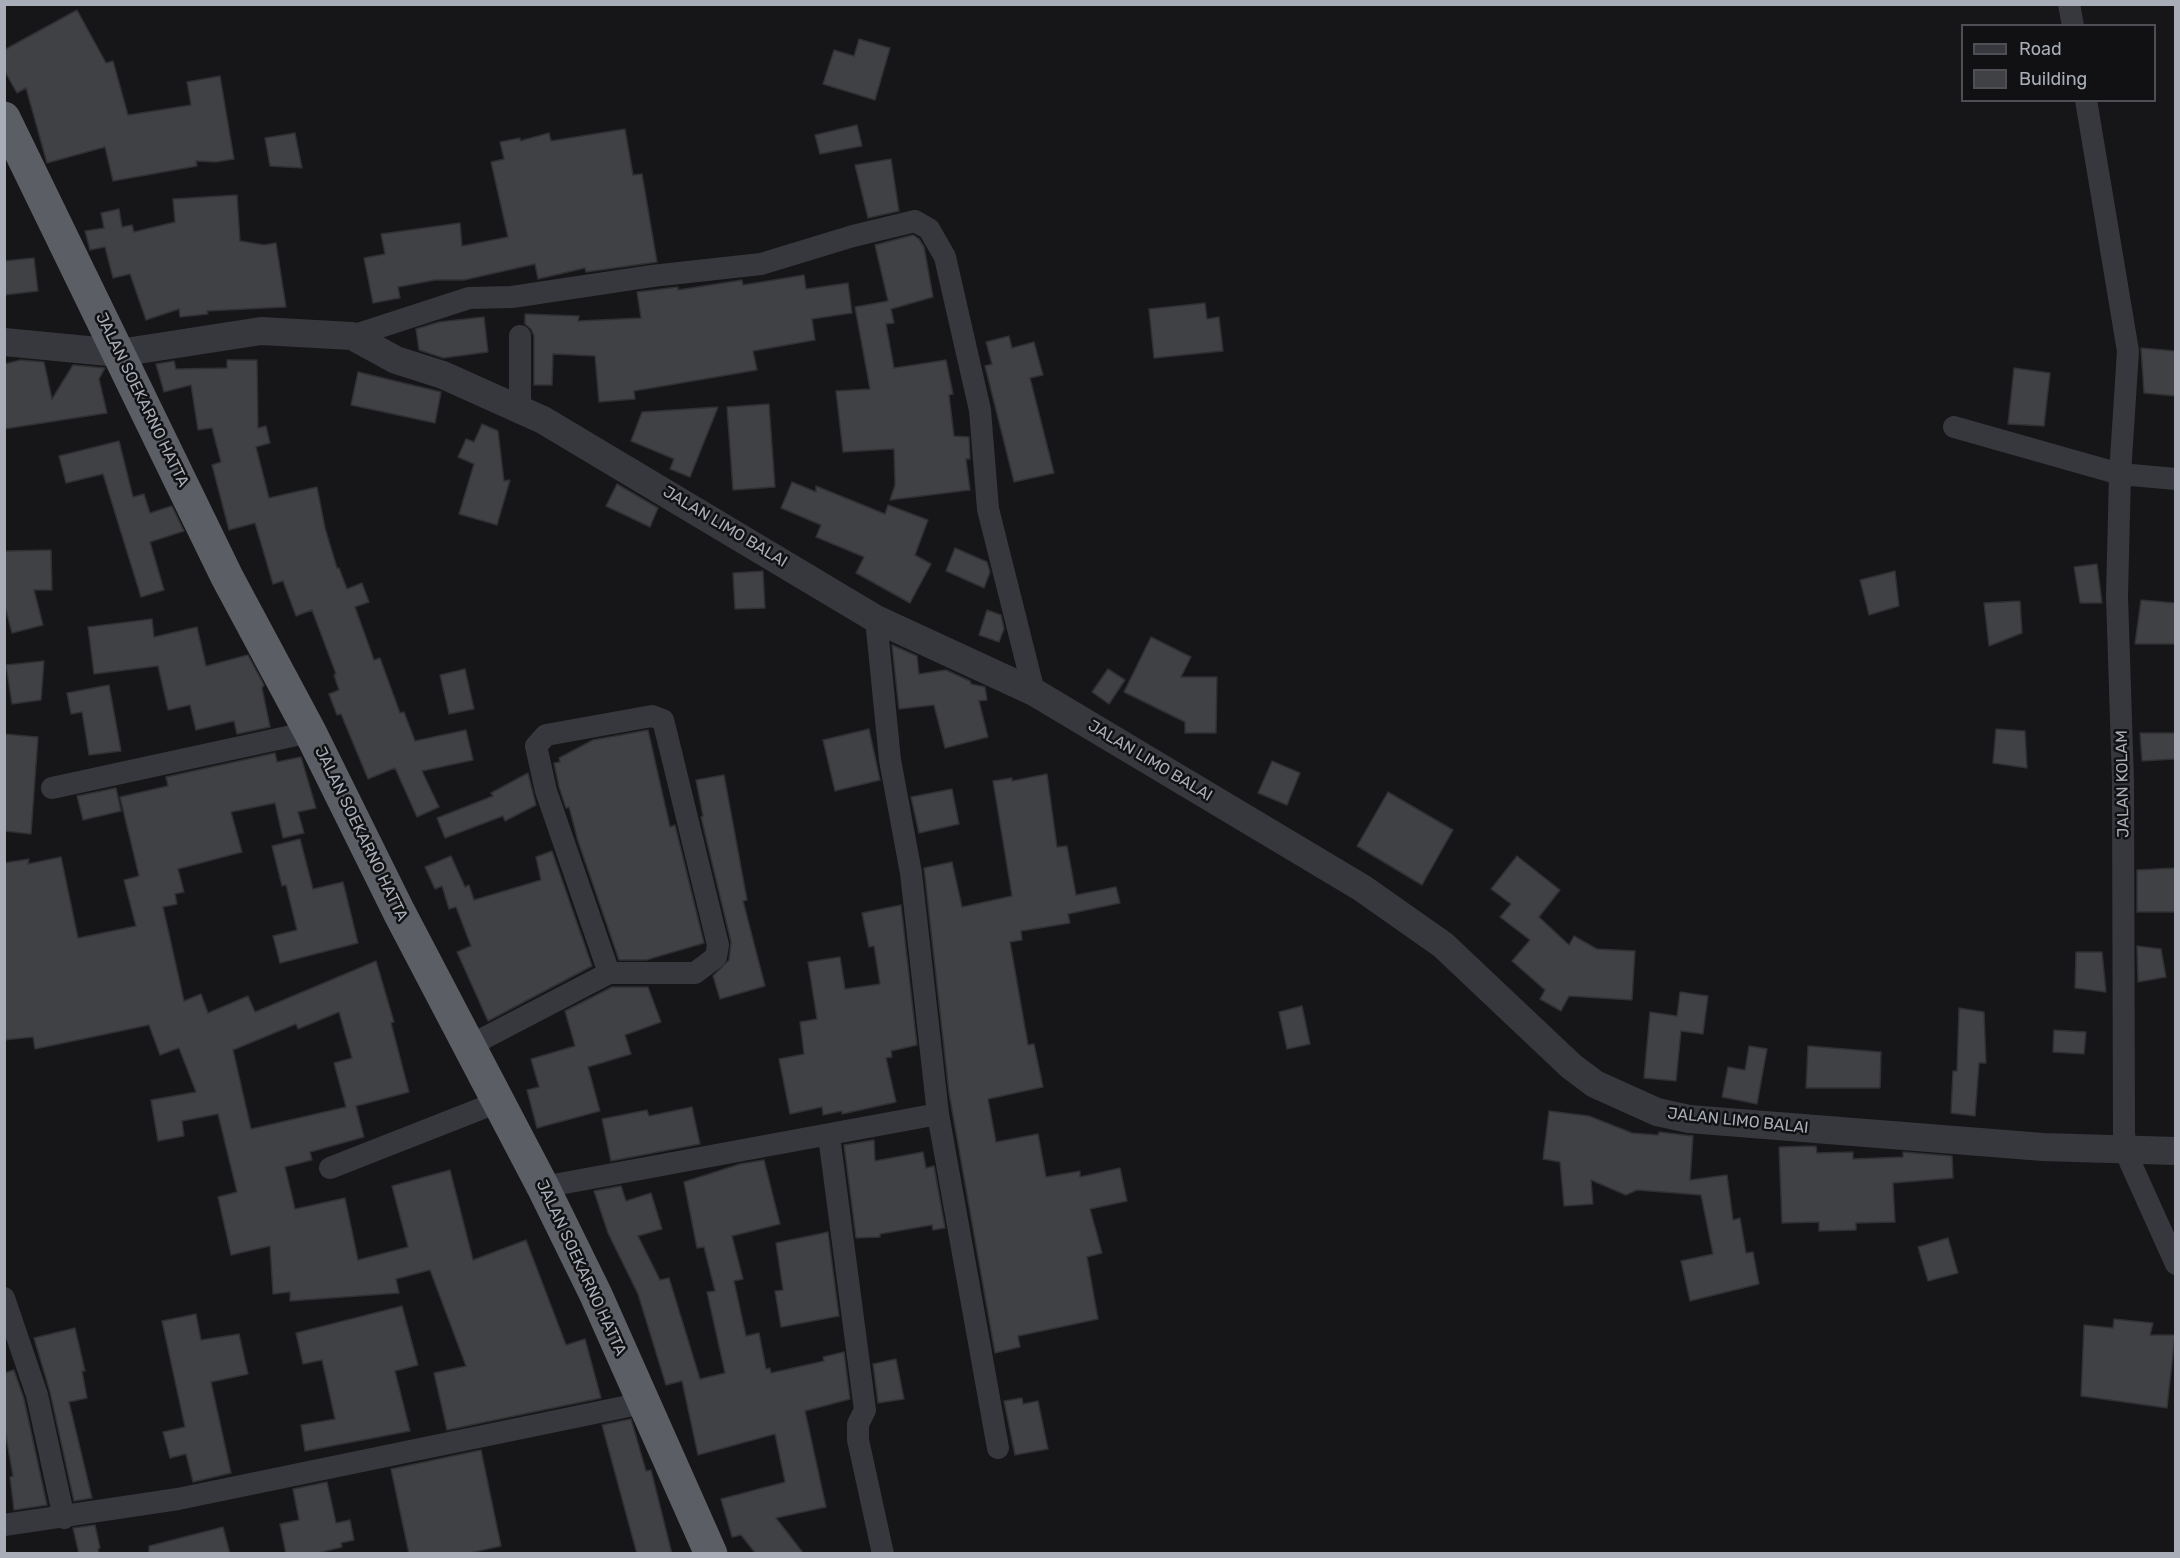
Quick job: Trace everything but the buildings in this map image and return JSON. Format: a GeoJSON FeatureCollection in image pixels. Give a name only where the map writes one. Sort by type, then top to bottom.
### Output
{"type":"FeatureCollection","features":[{"type":"Feature","properties":{"kind":"highway","name":"JALAN SOEKARNO HATTA"},"geometry":{"type":"LineString","coordinates":[[4,118],[227,577],[310,732],[543,1187],[596,1295],[711,1554]]}},
{"type":"Feature","properties":{"kind":"street"},"geometry":{"type":"LineString","coordinates":[[2069,4],[2073,24]]}},
{"type":"Feature","properties":{"kind":"street","name":"JALAN KOLAM"},"geometry":{"type":"LineString","coordinates":[[2086,102],[2128,351],[2120,474],[2117,596],[2124,782],[2124,1118],[2126,1150],[2175,1264]]}},
{"type":"Feature","properties":{"kind":"street"},"geometry":{"type":"LineString","coordinates":[[351,336],[469,298],[512,297],[652,276],[761,264],[853,236],[915,221],[929,229],[945,257],[980,410],[988,509],[1034,692]]}},
{"type":"Feature","properties":{"kind":"street","name":"JALAN LIMO BALAI"},"geometry":{"type":"LineString","coordinates":[[4,342],[119,352],[261,332],[351,336],[396,360],[443,375],[543,420],[696,509],[876,619],[1034,692],[1406,917],[1470,968],[1571,1066],[1595,1084],[1625,1100],[1657,1112],[1689,1119],[2043,1147],[2175,1151]]}},
{"type":"Feature","properties":{"kind":"street"},"geometry":{"type":"LineString","coordinates":[[519,410],[520,336]]}},
{"type":"Feature","properties":{"kind":"street"},"geometry":{"type":"LineString","coordinates":[[1954,427],[2120,474],[2175,479]]}},
{"type":"Feature","properties":{"kind":"street"},"geometry":{"type":"LineString","coordinates":[[876,619],[891,760],[911,873],[938,1114],[998,1448]]}},
{"type":"Feature","properties":{"kind":"street"},"geometry":{"type":"LineString","coordinates":[[469,1046],[609,973],[694,973],[716,957],[718,945],[663,720],[652,716],[546,735],[536,746],[546,792],[609,973]]}},
{"type":"Feature","properties":{"kind":"street"},"geometry":{"type":"LineString","coordinates":[[52,788],[310,732]]}},
{"type":"Feature","properties":{"kind":"street"},"geometry":{"type":"LineString","coordinates":[[330,1168],[498,1102]]}},
{"type":"Feature","properties":{"kind":"street"},"geometry":{"type":"LineString","coordinates":[[543,1187],[829,1136],[938,1114]]}},
{"type":"Feature","properties":{"kind":"street"},"geometry":{"type":"LineString","coordinates":[[829,1136],[865,1410],[858,1424],[858,1440],[883,1554]]}},
{"type":"Feature","properties":{"kind":"street"},"geometry":{"type":"LineString","coordinates":[[4,1298],[37,1395],[64,1518]]}},
{"type":"Feature","properties":{"kind":"street"},"geometry":{"type":"LineString","coordinates":[[4,1526],[64,1518],[404,1454],[643,1403]]}}]}
